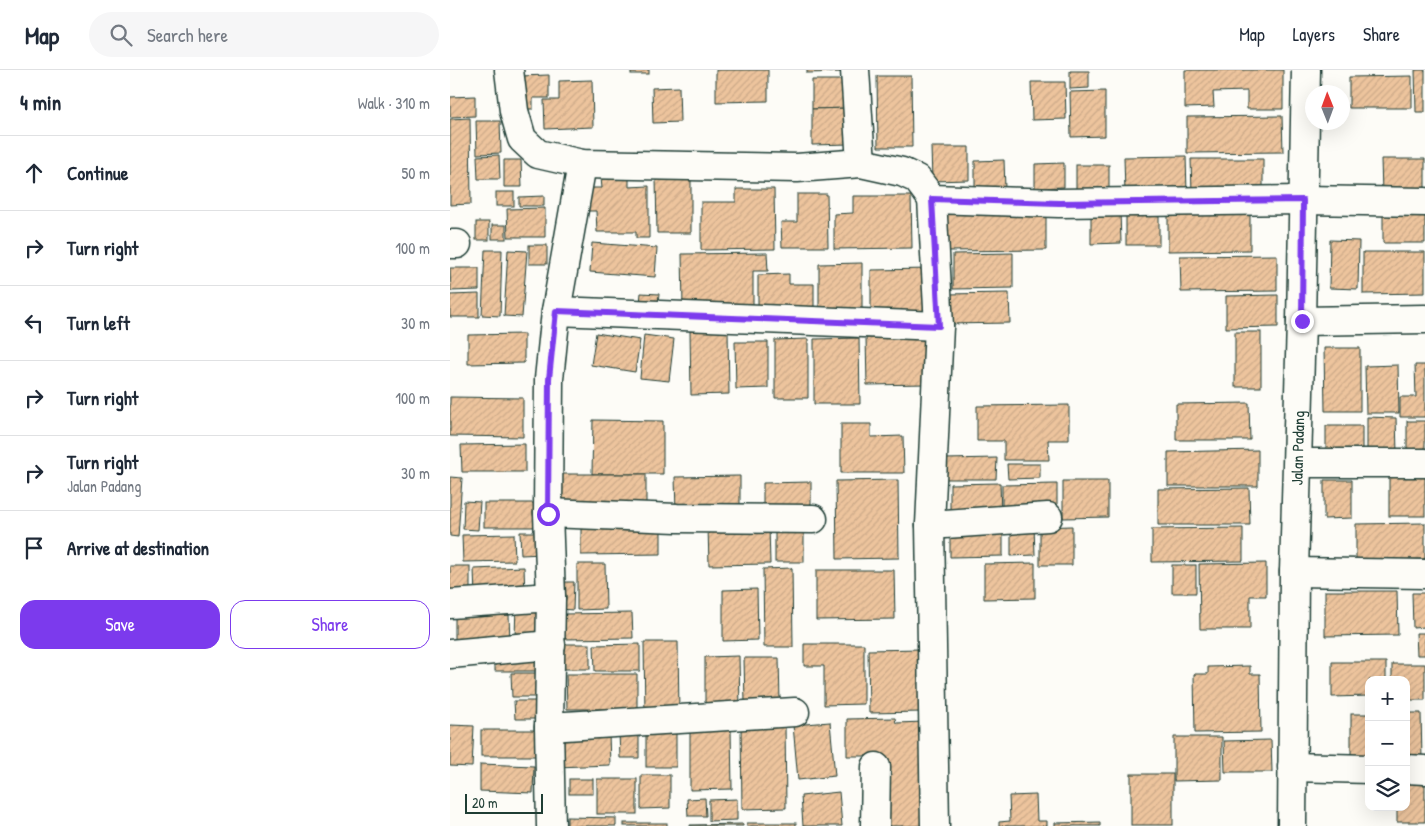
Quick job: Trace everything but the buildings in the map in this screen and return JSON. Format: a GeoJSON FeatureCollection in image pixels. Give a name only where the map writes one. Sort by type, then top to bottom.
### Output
{"type":"FeatureCollection","features":[{"type":"Feature","properties":{"kind":"street"},"geometry":{"type":"LineString","coordinates":[[509,70],[514,111],[522,139],[538,154],[582,164],[797,168],[861,163],[902,172],[917,179],[932,199],[939,326],[930,525],[935,826]]}},
{"type":"Feature","properties":{"kind":"street"},"geometry":{"type":"LineString","coordinates":[[855,70],[861,163]]}},
{"type":"Feature","properties":{"kind":"street","name":"Jalan Padang"},"geometry":{"type":"LineString","coordinates":[[1292,826],[1294,572],[1302,321],[1306,70]]}},
{"type":"Feature","properties":{"kind":"street"},"geometry":{"type":"LineString","coordinates":[[551,826],[549,727],[551,597],[548,514],[549,379],[556,311],[582,164]]}},
{"type":"Feature","properties":{"kind":"street"},"geometry":{"type":"LineString","coordinates":[[932,199],[1059,203],[1303,200],[1425,202]]}},
{"type":"Feature","properties":{"kind":"street"},"geometry":{"type":"LineString","coordinates":[[556,311],[939,326]]}},
{"type":"Feature","properties":{"kind":"street"},"geometry":{"type":"LineString","coordinates":[[1302,321],[1425,319]]}},
{"type":"Feature","properties":{"kind":"street"},"geometry":{"type":"LineString","coordinates":[[1298,462],[1425,462]]}},
{"type":"Feature","properties":{"kind":"street"},"geometry":{"type":"LineString","coordinates":[[548,514],[813,520]]}},
{"type":"Feature","properties":{"kind":"street"},"geometry":{"type":"LineString","coordinates":[[930,525],[1048,518]]}},
{"type":"Feature","properties":{"kind":"street"},"geometry":{"type":"LineString","coordinates":[[1294,572],[1425,574]]}},
{"type":"Feature","properties":{"kind":"street"},"geometry":{"type":"LineString","coordinates":[[450,604],[551,597]]}},
{"type":"Feature","properties":{"kind":"street"},"geometry":{"type":"LineString","coordinates":[[450,654],[551,645]]}},
{"type":"Feature","properties":{"kind":"street"},"geometry":{"type":"LineString","coordinates":[[549,727],[795,712]]}},
{"type":"Feature","properties":{"kind":"street"},"geometry":{"type":"LineString","coordinates":[[875,826],[876,767]]}},
{"type":"Feature","properties":{"kind":"street"},"geometry":{"type":"LineString","coordinates":[[1292,767],[1365,768]]}},
{"type":"Feature","properties":{"kind":"street"},"geometry":{"type":"LineString","coordinates":[[1410,769],[1425,770]]}},
{"type":"Feature","properties":{"kind":"route"},"geometry":{"type":"LineString","coordinates":[[548,514],[549,379],[556,311],[939,326],[932,199],[1059,203],[1303,200],[1302,321]]}}]}
